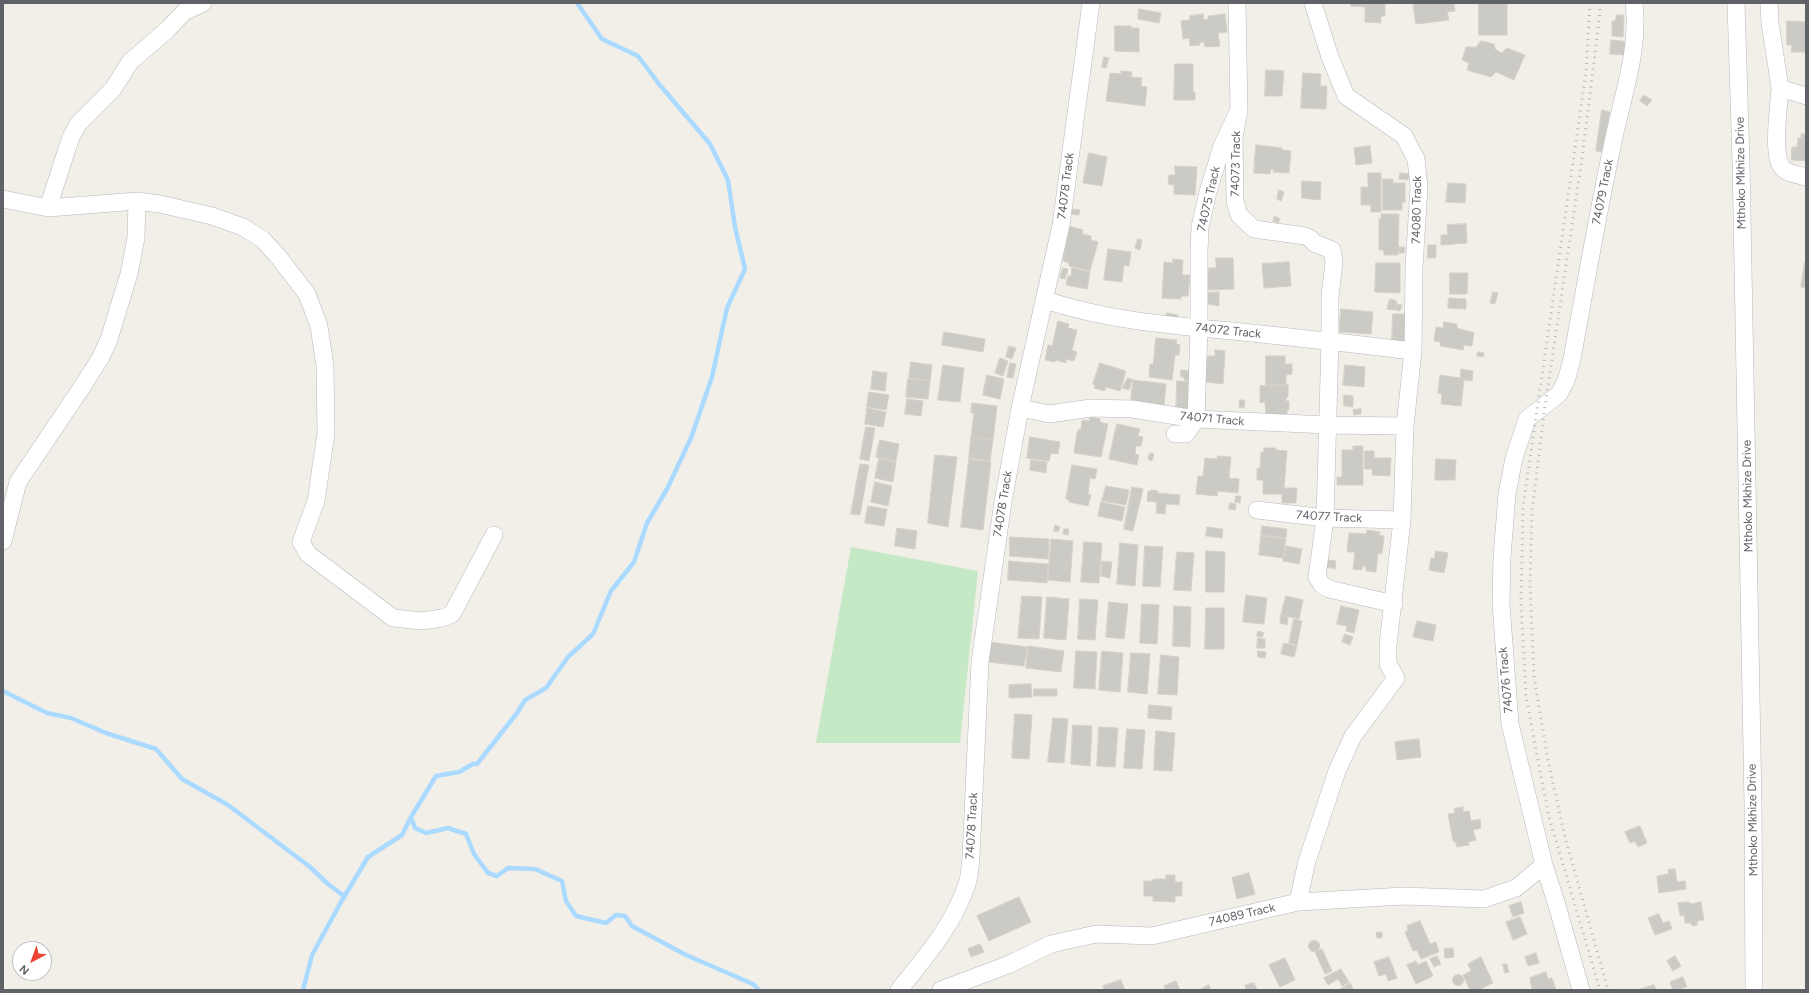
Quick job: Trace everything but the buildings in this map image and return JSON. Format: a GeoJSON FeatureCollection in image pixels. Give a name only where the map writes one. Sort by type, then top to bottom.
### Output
{"type":"FeatureCollection","features":[{"type":"Feature","properties":{"kind":"street"},"geometry":{"type":"LineString","coordinates":[[48,208],[71,137],[78,124],[112,89],[130,62],[167,30],[184,12],[203,3]]}},
{"type":"Feature","properties":{"kind":"street","name":"74078 Track"},"geometry":{"type":"LineString","coordinates":[[899,990],[944,933],[955,912],[967,883],[971,857],[980,662],[1003,502],[1020,408],[1061,224],[1091,3]]}},
{"type":"Feature","properties":{"kind":"street","name":"74075 Track"},"geometry":{"type":"LineString","coordinates":[[1196,419],[1200,328],[1198,252],[1200,227],[1208,192],[1222,146],[1239,110],[1239,43],[1237,3]]}},
{"type":"Feature","properties":{"kind":"street","name":"74080 Track"},"geometry":{"type":"LineString","coordinates":[[1298,902],[1307,861],[1337,771],[1353,736],[1396,678],[1388,664],[1402,520],[1404,426],[1413,351],[1414,267],[1419,187],[1416,159],[1409,142],[1404,136],[1346,96],[1330,57],[1313,3]]}},
{"type":"Feature","properties":{"kind":"street","name":"74079 Track"},"geometry":{"type":"LineString","coordinates":[[1566,381],[1572,359],[1609,159],[1635,45],[1636,22],[1634,3]]}},
{"type":"Feature","properties":{"kind":"street","name":"Mthoko Mkhize Drive"},"geometry":{"type":"LineString","coordinates":[[1736,3],[1741,160],[1753,794],[1754,990]]}},
{"type":"Feature","properties":{"kind":"street"},"geometry":{"type":"LineString","coordinates":[[1769,3],[1770,23],[1780,88],[1777,134],[1778,158],[1781,166],[1787,171],[1806,177]]}},
{"type":"Feature","properties":{"kind":"street"},"geometry":{"type":"LineString","coordinates":[[1780,88],[1806,96]]}},
{"type":"Feature","properties":{"kind":"street","name":"74073 Track"},"geometry":{"type":"LineString","coordinates":[[1239,110],[1234,138],[1235,201],[1239,215],[1254,229],[1305,236],[1311,239],[1314,243],[1332,250],[1334,262],[1330,296],[1330,341]]}},
{"type":"Feature","properties":{"kind":"street"},"geometry":{"type":"LineString","coordinates":[[3,199],[48,208],[137,202],[160,204],[212,216],[243,227],[262,239],[277,255],[307,294],[319,326],[325,366],[326,433],[316,501],[301,542],[308,554],[393,618],[422,621],[442,618],[452,614],[494,534]]}},
{"type":"Feature","properties":{"kind":"street"},"geometry":{"type":"LineString","coordinates":[[3,541],[18,482],[82,387],[101,356],[109,339],[130,274],[136,238],[137,202]]}},
{"type":"Feature","properties":{"kind":"street","name":"74072 Track"},"geometry":{"type":"LineString","coordinates":[[1045,300],[1076,310],[1200,328],[1413,351]]}},
{"type":"Feature","properties":{"kind":"street"},"geometry":{"type":"LineString","coordinates":[[1330,341],[1325,518],[1317,577],[1322,585],[1329,588],[1394,604]]}},
{"type":"Feature","properties":{"kind":"street","name":"74076 Track"},"geometry":{"type":"LineString","coordinates":[[1566,381],[1559,394],[1527,419],[1514,458],[1507,494],[1502,557],[1501,604],[1510,724],[1544,865],[1581,990]]}},
{"type":"Feature","properties":{"kind":"street","name":"74071 Track"},"geometry":{"type":"LineString","coordinates":[[1020,408],[1049,414],[1091,408],[1132,409],[1196,419],[1328,425],[1404,426]]}},
{"type":"Feature","properties":{"kind":"street"},"geometry":{"type":"LineString","coordinates":[[1175,434],[1186,434],[1196,419]]}},
{"type":"Feature","properties":{"kind":"street","name":"74077 Track"},"geometry":{"type":"LineString","coordinates":[[1257,510],[1325,518],[1402,520]]}},
{"type":"Feature","properties":{"kind":"street","name":"74089 Track"},"geometry":{"type":"LineString","coordinates":[[941,990],[1010,964],[1051,944],[1096,934],[1152,936],[1298,902],[1404,896],[1484,899],[1516,888],[1544,865]]}},
{"type":"Feature","properties":{"kind":"green space"},"geometry":{"type":"Polygon","coordinates":[[[851,547],[978,571],[960,743],[816,743],[851,547]]]}},
{"type":"Feature","properties":{"kind":"waterway"},"geometry":{"type":"LineString","coordinates":[[303,990],[312,955],[368,857],[402,835],[436,776],[459,772],[473,764],[477,764],[517,713],[525,700],[546,688],[568,657],[593,634],[611,591],[634,562],[647,523],[667,489],[691,438],[712,377],[727,308],[745,269],[735,227],[728,180],[710,144],[659,84],[638,56],[602,39],[577,3]]}},
{"type":"Feature","properties":{"kind":"waterway"},"geometry":{"type":"LineString","coordinates":[[3,691],[47,713],[71,718],[106,733],[156,749],[182,779],[228,805],[310,867],[328,884],[344,896]]}},
{"type":"Feature","properties":{"kind":"waterway"},"geometry":{"type":"LineString","coordinates":[[411,817],[415,828],[426,833],[448,828],[466,834],[474,854],[488,873],[497,876],[508,868],[535,869],[562,881],[566,901],[576,916],[606,923],[616,915],[625,916],[632,926],[686,955],[753,984],[759,990]]}},
{"type":"Feature","properties":{"kind":"railway"},"geometry":{"type":"LineString","coordinates":[[1590,3],[1586,72],[1523,507],[1521,605],[1526,695],[1549,817],[1600,990]]}},
{"type":"Feature","properties":{"kind":"railway"},"geometry":{"type":"LineString","coordinates":[[1600,3],[1582,159],[1545,406],[1532,512],[1530,583],[1534,676],[1548,761],[1565,837],[1608,990]]}}]}
